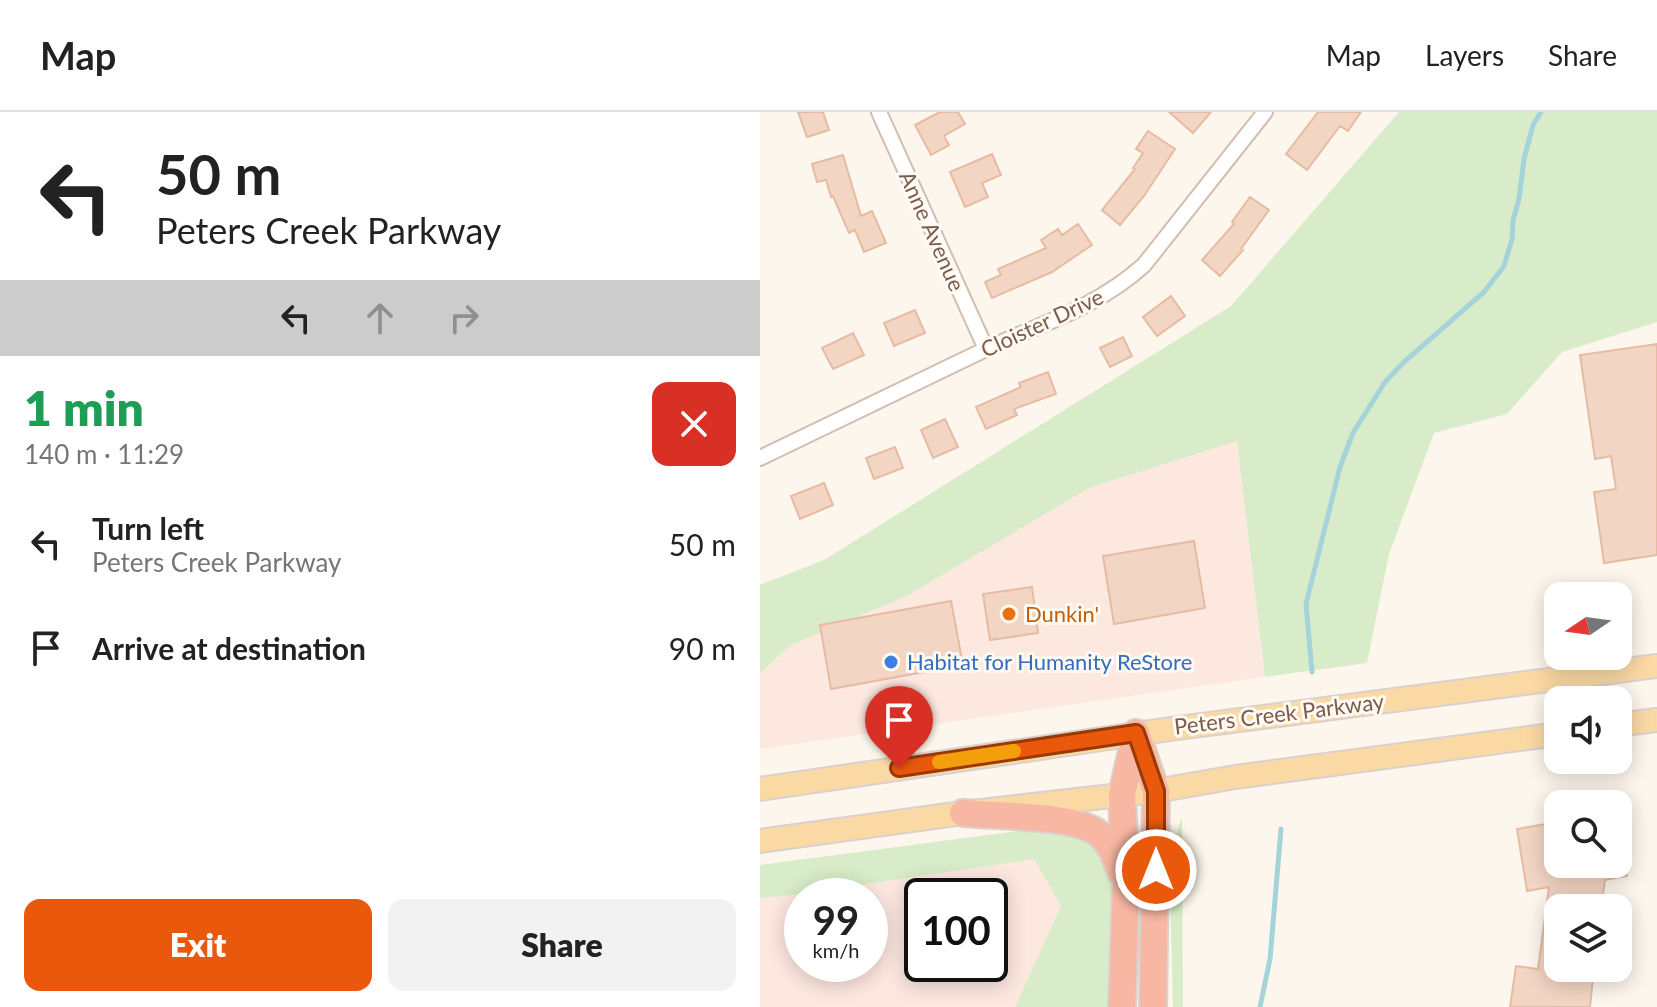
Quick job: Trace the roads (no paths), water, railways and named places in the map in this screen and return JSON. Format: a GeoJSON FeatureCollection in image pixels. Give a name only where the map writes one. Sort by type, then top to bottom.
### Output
{"type":"FeatureCollection","features":[{"type":"Feature","properties":{"kind":"highway"},"geometry":{"type":"LineString","coordinates":[[1136,733],[1156,791],[1153,1007]]}},
{"type":"Feature","properties":{"kind":"highway"},"geometry":{"type":"LineString","coordinates":[[1122,1007],[1126,885],[1122,795],[1136,733]]}},
{"type":"Feature","properties":{"kind":"highway"},"geometry":{"type":"LineString","coordinates":[[963,813],[1076,822],[1089,827],[1112,847],[1126,885]]}},
{"type":"Feature","properties":{"kind":"main road","name":"Peters Creek Parkway"},"geometry":{"type":"LineString","coordinates":[[760,789],[1136,733],[1657,666]]}},
{"type":"Feature","properties":{"kind":"main road"},"geometry":{"type":"LineString","coordinates":[[1632,723],[1657,720]]}},
{"type":"Feature","properties":{"kind":"main road"},"geometry":{"type":"LineString","coordinates":[[760,841],[1156,791],[1235,777],[1544,736]]}},
{"type":"Feature","properties":{"kind":"street","name":"Anne Avenue"},"geometry":{"type":"LineString","coordinates":[[879,112],[986,349]]}},
{"type":"Feature","properties":{"kind":"street","name":"Cloister Drive"},"geometry":{"type":"LineString","coordinates":[[760,458],[986,349],[1059,320],[1127,281],[1144,265],[1265,112]]}},
{"type":"Feature","properties":{"kind":"waterway"},"geometry":{"type":"LineString","coordinates":[[1312,672],[1306,604],[1340,467],[1353,433],[1385,382],[1484,292],[1504,266],[1512,239],[1524,159],[1533,125],[1541,112]]}},
{"type":"Feature","properties":{"kind":"waterway"},"geometry":{"type":"LineString","coordinates":[[1260,1007],[1270,959],[1281,829]]}},
{"type":"Feature","properties":{"kind":"place","name":"Dunkin'"},"geometry":{"type":"Point","coordinates":[1009,614]}},
{"type":"Feature","properties":{"kind":"place","name":"Habitat for Humanity ReStore"},"geometry":{"type":"Point","coordinates":[891,662]}}]}
